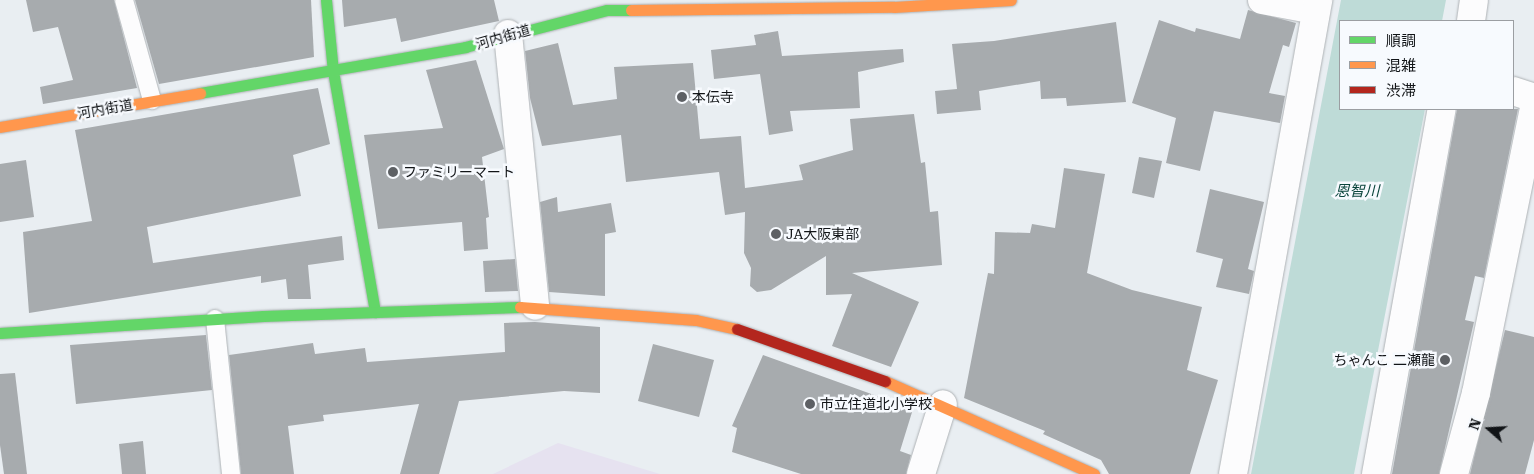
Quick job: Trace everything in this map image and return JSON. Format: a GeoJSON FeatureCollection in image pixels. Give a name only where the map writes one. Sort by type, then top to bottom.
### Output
{"type":"FeatureCollection","features":[{"type":"Feature","properties":{"kind":"street"},"geometry":{"type":"LineString","coordinates":[[326,0],[333,71],[375,312]]}},
{"type":"Feature","properties":{"kind":"street","name":"河内街道"},"geometry":{"type":"LineString","coordinates":[[0,127],[465,47],[508,34],[607,10],[884,7],[1011,0]]}},
{"type":"Feature","properties":{"kind":"street"},"geometry":{"type":"LineString","coordinates":[[1233,474],[1316,5],[1262,0]]}},
{"type":"Feature","properties":{"kind":"street"},"geometry":{"type":"LineString","coordinates":[[1470,20],[1474,0]]}},
{"type":"Feature","properties":{"kind":"street"},"geometry":{"type":"LineString","coordinates":[[508,34],[535,306]]}},
{"type":"Feature","properties":{"kind":"street"},"geometry":{"type":"LineString","coordinates":[[1514,91],[1534,98]]}},
{"type":"Feature","properties":{"kind":"street"},"geometry":{"type":"LineString","coordinates":[[1376,474],[1442,110]]}},
{"type":"Feature","properties":{"kind":"street"},"geometry":{"type":"LineString","coordinates":[[1454,474],[1476,393],[1533,126]]}},
{"type":"Feature","properties":{"kind":"street"},"geometry":{"type":"LineString","coordinates":[[0,333],[215,319],[535,306],[628,312],[740,330],[943,404],[1094,474]]}},
{"type":"Feature","properties":{"kind":"street"},"geometry":{"type":"LineString","coordinates":[[921,474],[943,404]]}},
{"type":"Feature","properties":{"kind":"lane"},"geometry":{"type":"LineString","coordinates":[[124,0],[152,100]]}},
{"type":"Feature","properties":{"kind":"lane"},"geometry":{"type":"LineString","coordinates":[[215,319],[230,474]]}},
{"type":"Feature","properties":{"kind":"shaded area"},"geometry":{"type":"Polygon","coordinates":[[[558,443],[660,474],[493,474],[558,443]]]}},
{"type":"Feature","properties":{"kind":"water","name":"恩智川"},"geometry":{"type":"Polygon","coordinates":[[[1341,0],[1446,0],[1442,20],[1339,20],[1339,110],[1425,110],[1354,474],[1251,474],[1341,0]]]}},
{"type":"Feature","properties":{"kind":"building"},"geometry":{"type":"Polygon","coordinates":[[[26,0],[114,0],[137,88],[43,104],[40,87],[73,80],[58,27],[33,32],[26,0]]]}},
{"type":"Feature","properties":{"kind":"building"},"geometry":{"type":"Polygon","coordinates":[[[135,0],[311,0],[314,57],[159,84],[135,0]]]}},
{"type":"Feature","properties":{"kind":"building"},"geometry":{"type":"Polygon","coordinates":[[[342,0],[494,0],[499,21],[401,42],[396,18],[344,27],[342,0]]]}},
{"type":"Feature","properties":{"kind":"building"},"geometry":{"type":"Polygon","coordinates":[[[1248,10],[1296,23],[1289,47],[1283,45],[1269,93],[1285,96],[1280,123],[1214,111],[1200,171],[1166,163],[1176,118],[1132,103],[1159,20],[1195,32],[1196,28],[1240,39],[1248,10]]]}},
{"type":"Feature","properties":{"kind":"building"},"geometry":{"type":"Polygon","coordinates":[[[1116,22],[1126,102],[1067,106],[1066,98],[1041,99],[1040,81],[979,91],[981,110],[937,114],[935,91],[957,89],[952,44],[994,41],[1116,22]]]}},
{"type":"Feature","properties":{"kind":"building"},"geometry":{"type":"Polygon","coordinates":[[[778,31],[782,56],[903,49],[904,62],[858,72],[860,108],[790,111],[793,131],[769,135],[760,74],[714,79],[711,50],[756,45],[754,35],[778,31]]]}},
{"type":"Feature","properties":{"kind":"building"},"geometry":{"type":"Polygon","coordinates":[[[558,43],[573,105],[617,99],[614,67],[693,63],[700,139],[741,136],[745,188],[803,180],[799,165],[853,150],[850,119],[914,114],[921,163],[925,162],[930,212],[938,211],[942,265],[852,273],[919,302],[891,367],[832,346],[852,294],[826,295],[826,256],[771,290],[757,292],[750,286],[751,268],[744,253],[745,212],[725,215],[719,172],[626,182],[621,135],[542,146],[530,98],[525,51],[558,43]]]}},
{"type":"Feature","properties":{"kind":"building"},"geometry":{"type":"Polygon","coordinates":[[[476,60],[504,149],[482,157],[489,217],[486,218],[488,249],[464,251],[462,222],[378,229],[364,135],[443,128],[426,70],[476,60]]]}},
{"type":"Feature","properties":{"kind":"building"},"geometry":{"type":"Polygon","coordinates":[[[318,88],[330,144],[293,155],[301,196],[147,227],[153,263],[342,236],[344,260],[308,265],[311,299],[288,299],[286,279],[261,283],[261,276],[29,313],[23,232],[92,221],[75,130],[318,88]]]}},
{"type":"Feature","properties":{"kind":"building"},"geometry":{"type":"Polygon","coordinates":[[[1518,109],[1484,278],[1475,276],[1465,320],[1474,322],[1439,474],[1392,474],[1457,110],[1518,109]]]}},
{"type":"Feature","properties":{"kind":"building"},"geometry":{"type":"Polygon","coordinates":[[[1139,157],[1162,161],[1154,198],[1132,193],[1139,157]]]}},
{"type":"Feature","properties":{"kind":"building"},"geometry":{"type":"Polygon","coordinates":[[[26,160],[34,217],[0,222],[0,164],[26,160]]]}},
{"type":"Feature","properties":{"kind":"building"},"geometry":{"type":"Polygon","coordinates":[[[1064,168],[1105,174],[1087,273],[1132,290],[1202,307],[1187,370],[1218,380],[1190,474],[1109,474],[1101,460],[1043,434],[1045,431],[964,398],[988,273],[994,274],[995,232],[1030,233],[1032,224],[1055,228],[1064,168]]]}},
{"type":"Feature","properties":{"kind":"building"},"geometry":{"type":"Polygon","coordinates":[[[1210,189],[1264,202],[1248,269],[1254,271],[1249,294],[1216,287],[1223,259],[1196,252],[1210,189]]]}},
{"type":"Feature","properties":{"kind":"building"},"geometry":{"type":"Polygon","coordinates":[[[557,197],[558,212],[611,203],[616,232],[605,234],[605,296],[549,292],[540,202],[557,197]]]}},
{"type":"Feature","properties":{"kind":"building"},"geometry":{"type":"Polygon","coordinates":[[[515,259],[518,291],[485,292],[483,261],[515,259]]]}},
{"type":"Feature","properties":{"kind":"building"},"geometry":{"type":"Polygon","coordinates":[[[535,322],[600,327],[600,393],[564,391],[459,401],[439,474],[400,474],[419,404],[323,415],[324,421],[288,426],[294,474],[241,474],[229,355],[313,343],[315,354],[365,348],[367,362],[505,352],[504,323],[535,322]]]}},
{"type":"Feature","properties":{"kind":"building"},"geometry":{"type":"Polygon","coordinates":[[[1505,330],[1534,337],[1534,440],[1525,474],[1470,474],[1505,330]]]}},
{"type":"Feature","properties":{"kind":"building"},"geometry":{"type":"Polygon","coordinates":[[[206,335],[212,390],[76,404],[70,345],[206,335]]]}},
{"type":"Feature","properties":{"kind":"building"},"geometry":{"type":"Polygon","coordinates":[[[653,344],[714,360],[699,417],[638,401],[653,344]]]}},
{"type":"Feature","properties":{"kind":"building"},"geometry":{"type":"Polygon","coordinates":[[[763,355],[913,409],[900,451],[911,455],[906,474],[801,474],[732,452],[737,428],[732,426],[763,355]]]}},
{"type":"Feature","properties":{"kind":"building"},"geometry":{"type":"Polygon","coordinates":[[[15,373],[27,474],[4,474],[0,445],[0,374],[15,373]]]}},
{"type":"Feature","properties":{"kind":"building"},"geometry":{"type":"Polygon","coordinates":[[[143,441],[146,474],[122,474],[119,444],[143,441]]]}},
{"type":"Feature","properties":{"kind":"traffic: fast"},"geometry":{"type":"LineString","coordinates":[[326,0],[333,71],[375,312]]}},
{"type":"Feature","properties":{"kind":"traffic: fast"},"geometry":{"type":"LineString","coordinates":[[200,93],[465,47],[607,10],[631,10]]}},
{"type":"Feature","properties":{"kind":"traffic: fast"},"geometry":{"type":"LineString","coordinates":[[0,333],[263,316],[520,307]]}},
{"type":"Feature","properties":{"kind":"traffic: slow"},"geometry":{"type":"LineString","coordinates":[[631,10],[894,7],[1011,0]]}},
{"type":"Feature","properties":{"kind":"traffic: slow"},"geometry":{"type":"LineString","coordinates":[[0,127],[200,93]]}},
{"type":"Feature","properties":{"kind":"traffic: slow"},"geometry":{"type":"LineString","coordinates":[[520,307],[696,320],[737,329]]}},
{"type":"Feature","properties":{"kind":"traffic: slow"},"geometry":{"type":"LineString","coordinates":[[885,381],[1094,474]]}},
{"type":"Feature","properties":{"kind":"traffic: jam"},"geometry":{"type":"LineString","coordinates":[[737,329],[885,381]]}},
{"type":"Feature","properties":{"kind":"place","name":"本伝寺"},"geometry":{"type":"Point","coordinates":[682,97]}},
{"type":"Feature","properties":{"kind":"place","name":"ファミリーマート"},"geometry":{"type":"Point","coordinates":[393,172]}},
{"type":"Feature","properties":{"kind":"place","name":"JA大阪東部"},"geometry":{"type":"Point","coordinates":[776,234]}},
{"type":"Feature","properties":{"kind":"place","name":"ちゃんこ 二瀬龍"},"geometry":{"type":"Point","coordinates":[1445,360]}},
{"type":"Feature","properties":{"kind":"place","name":"市立住道北小学校"},"geometry":{"type":"Point","coordinates":[810,404]}}]}
